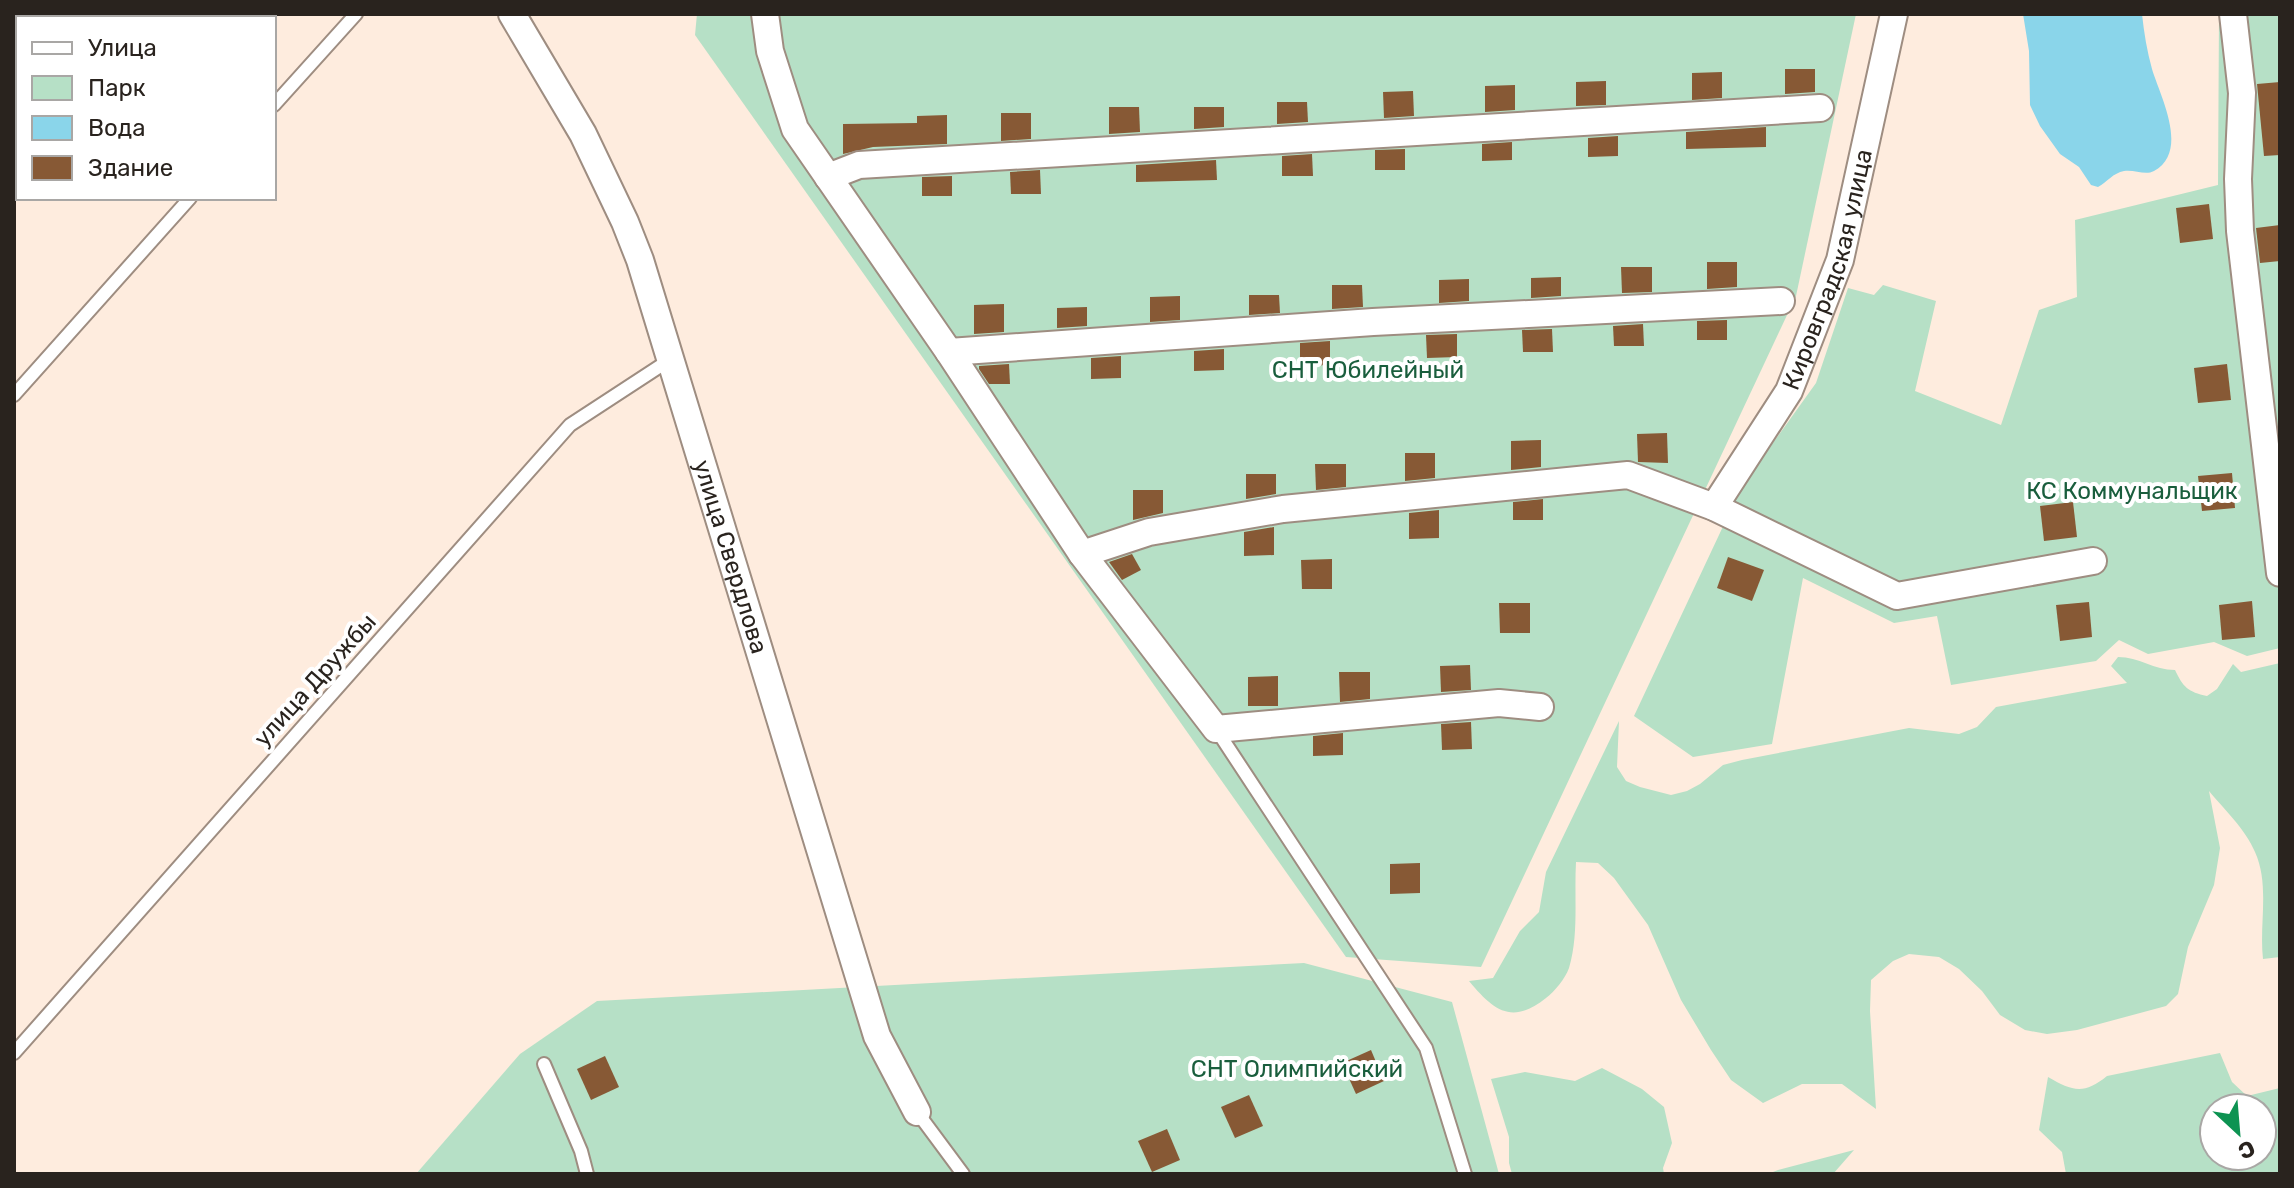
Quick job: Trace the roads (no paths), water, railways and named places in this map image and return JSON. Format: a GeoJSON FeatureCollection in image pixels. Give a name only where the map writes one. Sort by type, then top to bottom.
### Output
{"type":"FeatureCollection","features":[{"type":"Feature","properties":{"kind":"street","name":"улица Свердлова"},"geometry":{"type":"LineString","coordinates":[[512,14],[583,134],[640,260],[877,1036],[917,1112]]}},
{"type":"Feature","properties":{"kind":"street"},"geometry":{"type":"LineString","coordinates":[[765,14],[770,51],[795,129],[949,352],[1082,554],[1216,729],[1499,703],[1540,707]]}},
{"type":"Feature","properties":{"kind":"street","name":"Кировградская улица"},"geometry":{"type":"LineString","coordinates":[[1714,507],[1789,391],[1840,260],[1894,14]]}},
{"type":"Feature","properties":{"kind":"street"},"geometry":{"type":"LineString","coordinates":[[2233,14],[2242,93],[2238,179],[2240,231],[2280,573]]}},
{"type":"Feature","properties":{"kind":"street"},"geometry":{"type":"LineString","coordinates":[[828,177],[859,165],[1820,108]]}},
{"type":"Feature","properties":{"kind":"street"},"geometry":{"type":"LineString","coordinates":[[949,352],[1388,321],[1781,301]]}},
{"type":"Feature","properties":{"kind":"street"},"geometry":{"type":"LineString","coordinates":[[1082,554],[1149,532],[1283,509],[1628,475],[1714,507],[1897,596],[2093,561]]}},
{"type":"Feature","properties":{"kind":"lane"},"geometry":{"type":"LineString","coordinates":[[276,103],[356,14]]}},
{"type":"Feature","properties":{"kind":"lane"},"geometry":{"type":"LineString","coordinates":[[14,395],[188,200]]}},
{"type":"Feature","properties":{"kind":"lane","name":"улица Дружбы"},"geometry":{"type":"LineString","coordinates":[[14,1053],[570,425],[671,359]]}},
{"type":"Feature","properties":{"kind":"lane"},"geometry":{"type":"LineString","coordinates":[[1216,729],[1426,1048],[1465,1174]]}},
{"type":"Feature","properties":{"kind":"lane"},"geometry":{"type":"LineString","coordinates":[[544,1064],[581,1151],[587,1174]]}},
{"type":"Feature","properties":{"kind":"lane"},"geometry":{"type":"LineString","coordinates":[[917,1112],[963,1174]]}},
{"type":"Feature","properties":{"kind":"water"},"geometry":{"type":"Polygon","coordinates":[[[2023,14],[2142,14],[2150,62],[2170,123],[2170,150],[2165,162],[2151,172],[2120,172],[2098,187],[2091,185],[2079,167],[2060,154],[2040,126],[2030,105],[2029,51],[2023,14]]]}},
{"type":"Feature","properties":{"kind":"park label","name":"СНТ Юбилейный"},"geometry":{"type":"Point","coordinates":[1368,370]}},
{"type":"Feature","properties":{"kind":"park label","name":"КС Коммунальщик"},"geometry":{"type":"Point","coordinates":[2132,491]}},
{"type":"Feature","properties":{"kind":"park label","name":"СНТ Олимпийский"},"geometry":{"type":"Point","coordinates":[1297,1069]}}]}
